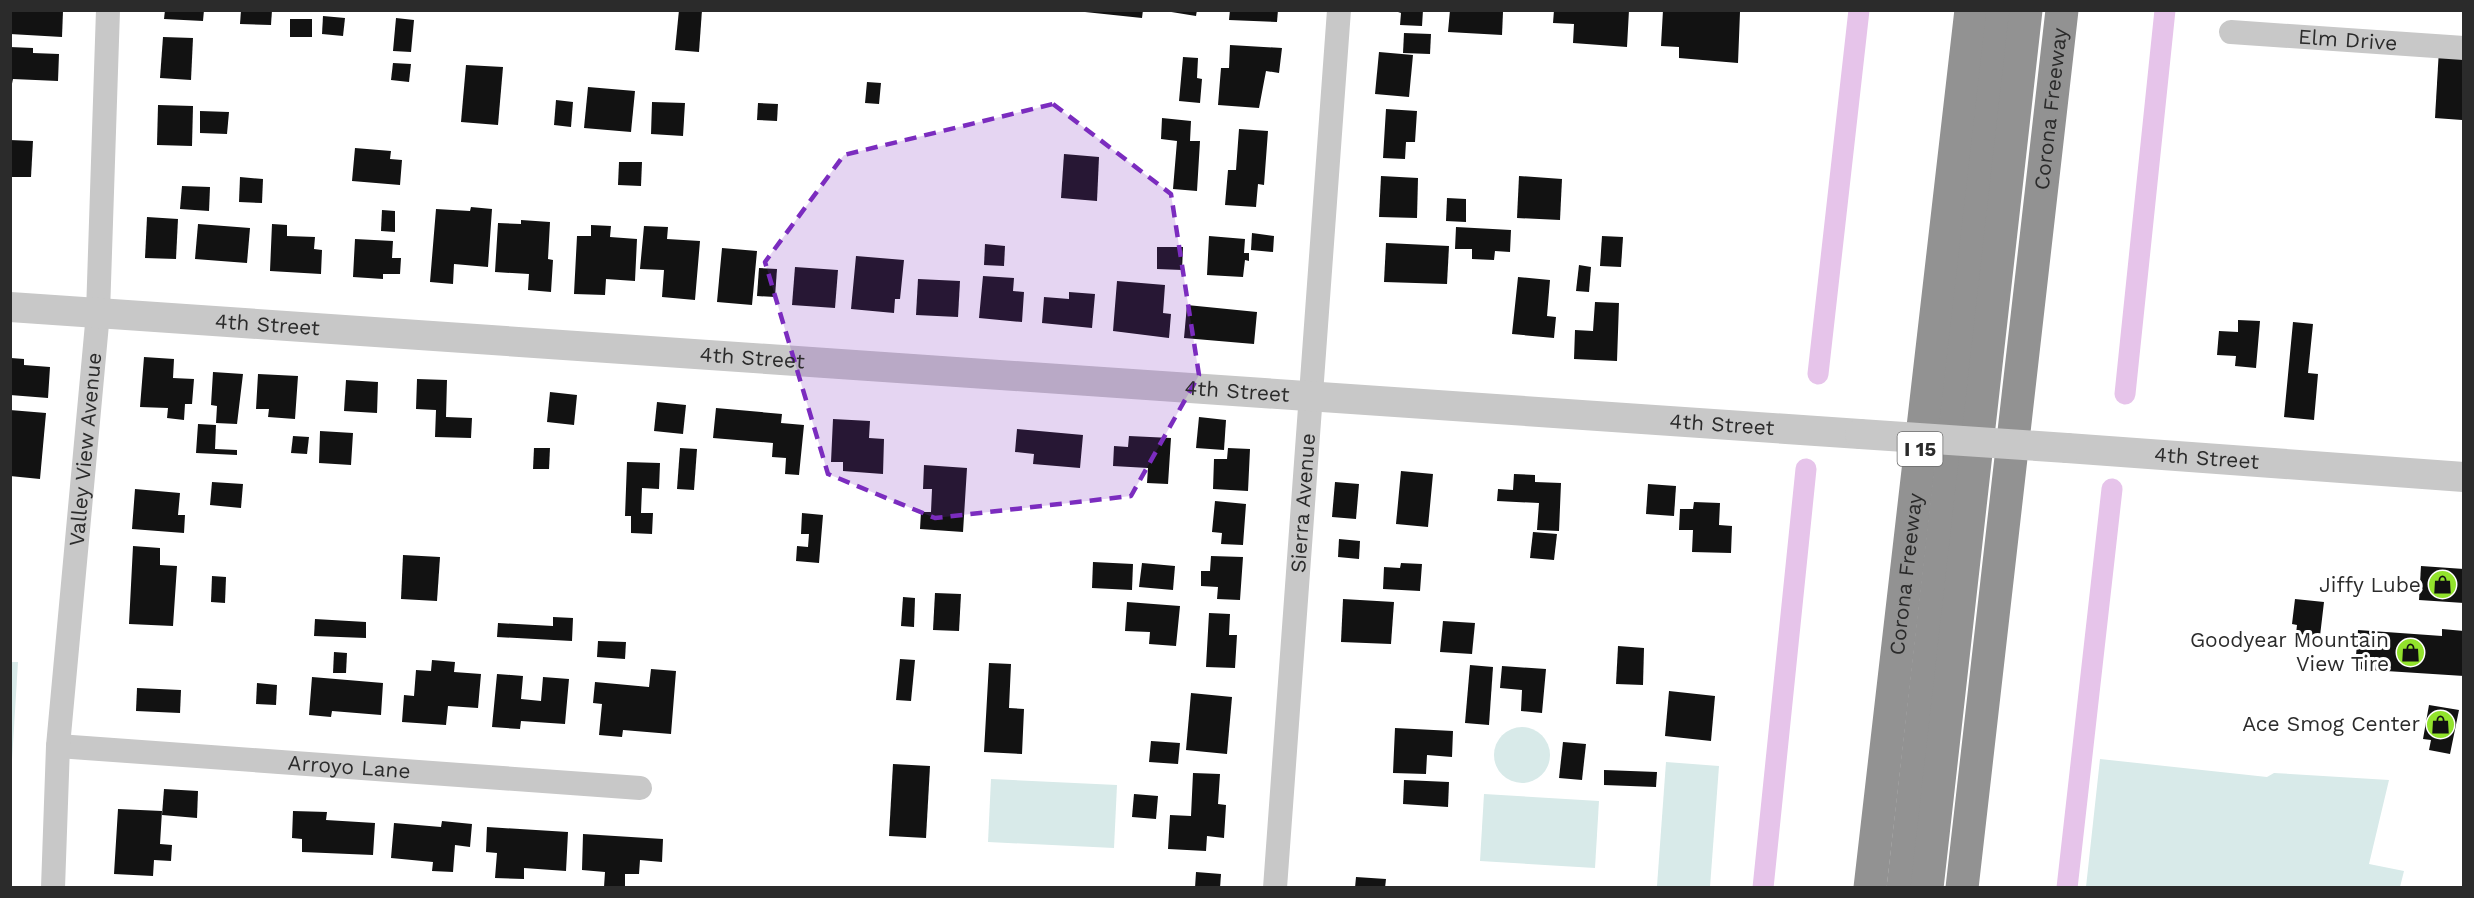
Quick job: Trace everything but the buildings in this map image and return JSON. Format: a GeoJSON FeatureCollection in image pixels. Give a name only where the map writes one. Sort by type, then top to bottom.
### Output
{"type":"FeatureCollection","features":[{"type":"Feature","properties":{"kind":"highway","name":"Corona Freeway"},"geometry":{"type":"LineString","coordinates":[[1870,888],[1971,10]]}},
{"type":"Feature","properties":{"kind":"highway"},"geometry":{"type":"LineString","coordinates":[[1903,888],[2003,10]]}},
{"type":"Feature","properties":{"kind":"highway"},"geometry":{"type":"LineString","coordinates":[[1927,888],[2026,10]]}},
{"type":"Feature","properties":{"kind":"highway","name":"Corona Freeway"},"geometry":{"type":"LineString","coordinates":[[1962,888],[2062,10]]}},
{"type":"Feature","properties":{"kind":"street","name":"Valley View Avenue"},"geometry":{"type":"LineString","coordinates":[[53,888],[58,746],[98,313],[108,10]]}},
{"type":"Feature","properties":{"kind":"street","name":"Sierra Avenue"},"geometry":{"type":"LineString","coordinates":[[1275,888],[1340,10]]}},
{"type":"Feature","properties":{"kind":"street","name":"Elm Drive"},"geometry":{"type":"LineString","coordinates":[[2231,32],[2463,48]]}},
{"type":"Feature","properties":{"kind":"street","name":"4th Street"},"geometry":{"type":"LineString","coordinates":[[10,308],[2463,477]]}},
{"type":"Feature","properties":{"kind":"street","name":"Arroyo Lane"},"geometry":{"type":"LineString","coordinates":[[58,746],[640,788]]}},
{"type":"Feature","properties":{"kind":"highlighted area"},"geometry":{"type":"Polygon","coordinates":[[[1053,104],[1171,194],[1199,375],[1131,496],[935,518],[828,474],[765,262],[844,155],[1053,104]]]}},
{"type":"Feature","properties":{"kind":"shaded area"},"geometry":{"type":"Polygon","coordinates":[[[10,662],[18,662],[11,777],[10,662]]]}},
{"type":"Feature","properties":{"kind":"shaded area"},"geometry":{"type":"Polygon","coordinates":[[[1516,727],[1528,727],[1538,731],[1546,739],[1550,755],[1546,771],[1538,779],[1528,783],[1516,783],[1506,779],[1498,771],[1494,761],[1494,749],[1498,739],[1506,731],[1516,727]]]}},
{"type":"Feature","properties":{"kind":"shaded area"},"geometry":{"type":"Polygon","coordinates":[[[2100,759],[2267,777],[2274,773],[2389,780],[2369,864],[2404,871],[2400,887],[2086,887],[2100,759]]]}},
{"type":"Feature","properties":{"kind":"shaded area"},"geometry":{"type":"Polygon","coordinates":[[[1666,762],[1719,766],[1710,887],[1657,886],[1666,762]]]}},
{"type":"Feature","properties":{"kind":"shaded area"},"geometry":{"type":"Polygon","coordinates":[[[991,779],[1117,785],[1114,848],[988,842],[991,779]]]}},
{"type":"Feature","properties":{"kind":"shaded area"},"geometry":{"type":"Polygon","coordinates":[[[1484,794],[1599,801],[1595,868],[1480,861],[1484,794]]]}},
{"type":"Feature","properties":{"kind":"waterway"},"geometry":{"type":"LineString","coordinates":[[1818,374],[1859,10]]}},
{"type":"Feature","properties":{"kind":"waterway"},"geometry":{"type":"LineString","coordinates":[[2125,394],[2165,10]]}},
{"type":"Feature","properties":{"kind":"waterway"},"geometry":{"type":"LineString","coordinates":[[1763,888],[1806,469]]}},
{"type":"Feature","properties":{"kind":"waterway"},"geometry":{"type":"LineString","coordinates":[[2067,888],[2112,489]]}},
{"type":"Feature","properties":{"kind":"place","name":"Jiffy Lube"},"geometry":{"type":"Point","coordinates":[2442,585]}},
{"type":"Feature","properties":{"kind":"place","name":"Goodyear Mountain View Tire"},"geometry":{"type":"Point","coordinates":[2410,652]}},
{"type":"Feature","properties":{"kind":"place","name":"Ace Smog Center"},"geometry":{"type":"Point","coordinates":[2441,724]}}]}
